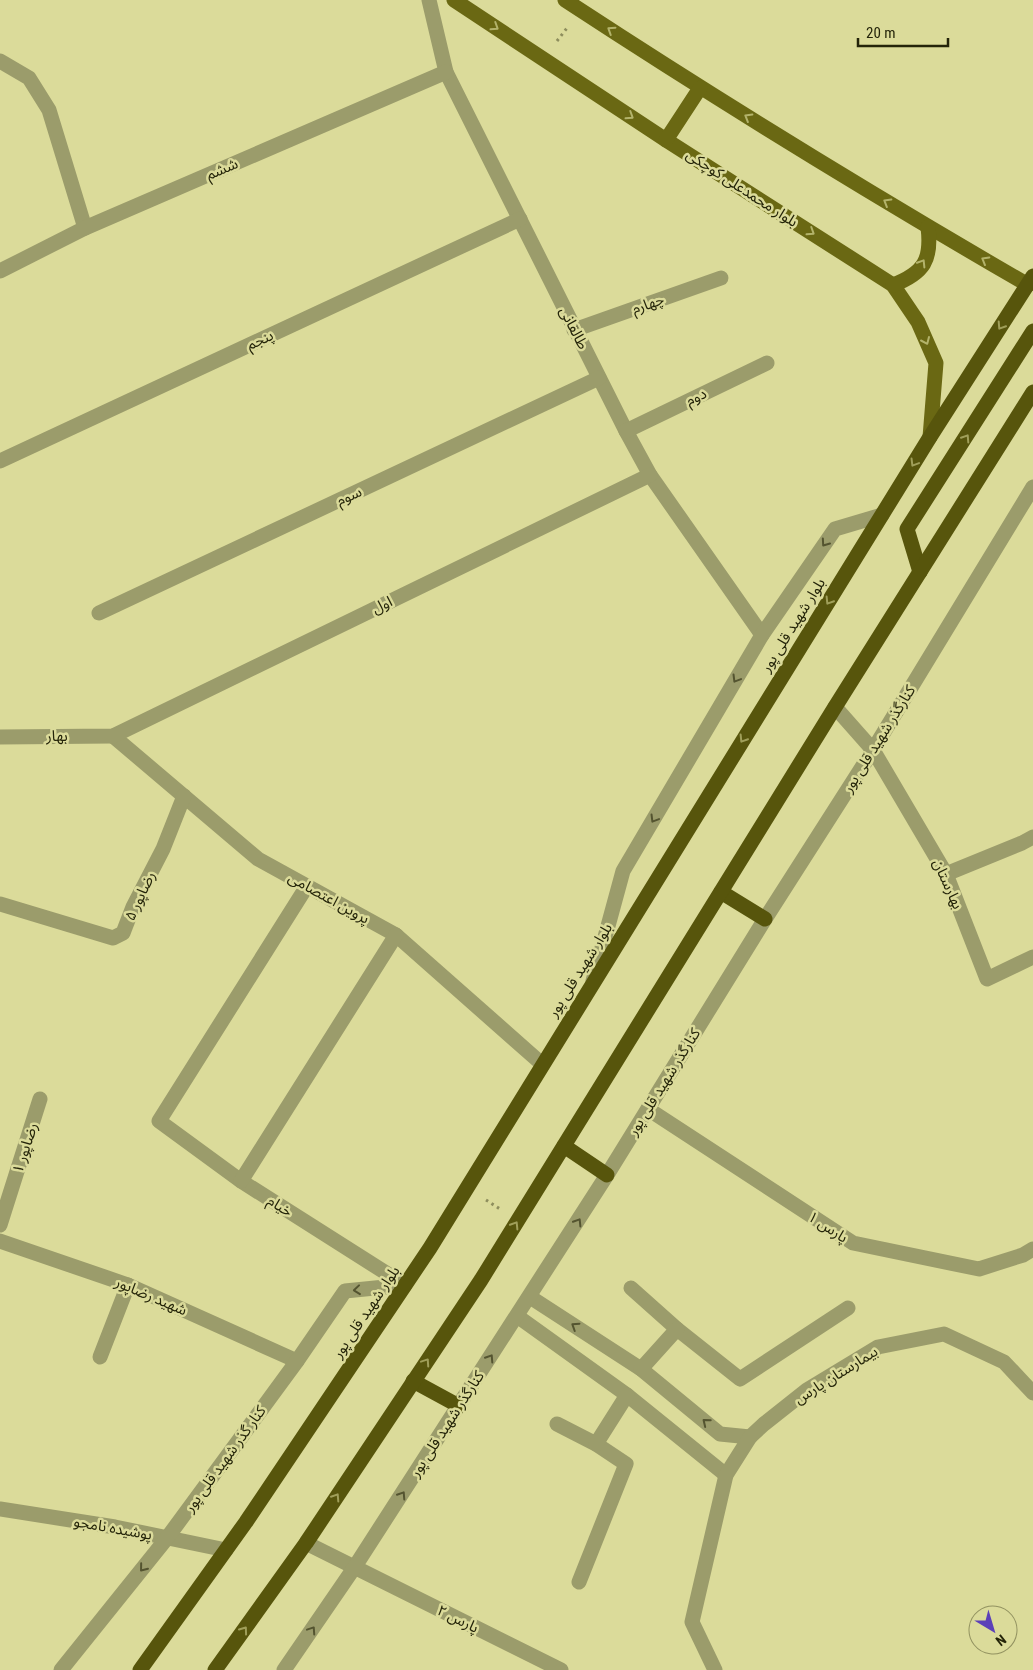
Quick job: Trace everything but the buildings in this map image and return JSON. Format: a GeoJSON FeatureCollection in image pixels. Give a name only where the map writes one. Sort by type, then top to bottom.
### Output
{"type":"FeatureCollection","features":[{"type":"Feature","properties":{"kind":"highway"},"geometry":{"type":"LineString","coordinates":[[1030,280],[1033,300]]}},
{"type":"Feature","properties":{"kind":"highway","name":"بلوار شهید قلی پور"},"geometry":{"type":"LineString","coordinates":[[140,1670],[226,1550],[430,1248],[930,437],[1030,280]]}},
{"type":"Feature","properties":{"kind":"highway"},"geometry":{"type":"LineString","coordinates":[[920,572],[907,529],[1033,331]]}},
{"type":"Feature","properties":{"kind":"highway"},"geometry":{"type":"LineString","coordinates":[[215,1670],[306,1543],[481,1280],[835,707],[1033,392]]}},
{"type":"Feature","properties":{"kind":"highway"},"geometry":{"type":"LineString","coordinates":[[721,892],[765,919]]}},
{"type":"Feature","properties":{"kind":"highway"},"geometry":{"type":"LineString","coordinates":[[564,1146],[607,1175]]}},
{"type":"Feature","properties":{"kind":"highway"},"geometry":{"type":"LineString","coordinates":[[413,1381],[459,1406]]}},
{"type":"Feature","properties":{"kind":"main road","name":"بلوار محمدعلی کوچکی"},"geometry":{"type":"LineString","coordinates":[[454,0],[666,140],[893,285],[918,322],[936,363],[930,437]]}},
{"type":"Feature","properties":{"kind":"main road"},"geometry":{"type":"LineString","coordinates":[[565,0],[700,88],[928,227],[1030,280]]}},
{"type":"Feature","properties":{"kind":"main road"},"geometry":{"type":"LineString","coordinates":[[666,140],[700,88]]}},
{"type":"Feature","properties":{"kind":"main road"},"geometry":{"type":"LineString","coordinates":[[893,285],[911,278],[924,264],[930,246],[928,227]]}},
{"type":"Feature","properties":{"kind":"street","name":"طالقانی"},"geometry":{"type":"LineString","coordinates":[[429,0],[446,72],[626,431],[650,475],[762,635]]}},
{"type":"Feature","properties":{"kind":"street"},"geometry":{"type":"LineString","coordinates":[[0,61],[29,78],[49,110],[85,228]]}},
{"type":"Feature","properties":{"kind":"street","name":"ششم"},"geometry":{"type":"LineString","coordinates":[[0,270],[85,228],[446,72]]}},
{"type":"Feature","properties":{"kind":"street","name":"پنجم"},"geometry":{"type":"LineString","coordinates":[[0,461],[520,219]]}},
{"type":"Feature","properties":{"kind":"street","name":"چهارم"},"geometry":{"type":"LineString","coordinates":[[574,330],[721,278]]}},
{"type":"Feature","properties":{"kind":"street","name":"دوم"},"geometry":{"type":"LineString","coordinates":[[626,431],[767,363]]}},
{"type":"Feature","properties":{"kind":"street","name":"سوم"},"geometry":{"type":"LineString","coordinates":[[99,613],[599,378]]}},
{"type":"Feature","properties":{"kind":"street","name":"اول"},"geometry":{"type":"LineString","coordinates":[[114,736],[650,475]]}},
{"type":"Feature","properties":{"kind":"street","name":"کنارگذر شهید قلی پور"},"geometry":{"type":"LineString","coordinates":[[288,1669],[607,1175],[765,919],[873,750],[1033,487]]}},
{"type":"Feature","properties":{"kind":"street"},"geometry":{"type":"LineString","coordinates":[[592,985],[623,871],[762,635],[835,529],[882,515]]}},
{"type":"Feature","properties":{"kind":"street","name":"بهارستان"},"geometry":{"type":"LineString","coordinates":[[835,707],[873,750],[946,874],[987,979],[1033,957]]}},
{"type":"Feature","properties":{"kind":"street","name":"بهار"},"geometry":{"type":"LineString","coordinates":[[0,736],[114,736]]}},
{"type":"Feature","properties":{"kind":"street","name":"پروین اعتصامی"},"geometry":{"type":"LineString","coordinates":[[114,736],[258,859],[396,935],[542,1064]]}},
{"type":"Feature","properties":{"kind":"street","name":"رضاپور ۵"},"geometry":{"type":"LineString","coordinates":[[0,904],[113,938],[124,933],[133,907],[163,850],[184,796]]}},
{"type":"Feature","properties":{"kind":"street"},"geometry":{"type":"LineString","coordinates":[[946,874],[1022,844],[1033,837]]}},
{"type":"Feature","properties":{"kind":"street","name":"خیام"},"geometry":{"type":"LineString","coordinates":[[307,886],[159,1121],[241,1181],[405,1285]]}},
{"type":"Feature","properties":{"kind":"street"},"geometry":{"type":"LineString","coordinates":[[241,1181],[396,935]]}},
{"type":"Feature","properties":{"kind":"street","name":"رضاپور ۱"},"geometry":{"type":"LineString","coordinates":[[0,1225],[40,1099]]}},
{"type":"Feature","properties":{"kind":"street","name":"پارس ۱"},"geometry":{"type":"LineString","coordinates":[[648,1109],[853,1243],[979,1268],[1023,1255],[1033,1249]]}},
{"type":"Feature","properties":{"kind":"street","name":"شهید رضاپور"},"geometry":{"type":"LineString","coordinates":[[0,1242],[128,1285],[297,1361]]}},
{"type":"Feature","properties":{"kind":"street"},"geometry":{"type":"LineString","coordinates":[[100,1357],[128,1285]]}},
{"type":"Feature","properties":{"kind":"street","name":"کنار گذر شهید قلی پور"},"geometry":{"type":"LineString","coordinates":[[61,1670],[167,1538],[297,1361],[345,1291],[405,1285]]}},
{"type":"Feature","properties":{"kind":"street"},"geometry":{"type":"LineString","coordinates":[[631,1288],[677,1330],[740,1379],[848,1308]]}},
{"type":"Feature","properties":{"kind":"street"},"geometry":{"type":"LineString","coordinates":[[530,1296],[641,1369],[720,1434],[750,1437]]}},
{"type":"Feature","properties":{"kind":"street"},"geometry":{"type":"LineString","coordinates":[[517,1316],[627,1395],[726,1475]]}},
{"type":"Feature","properties":{"kind":"street"},"geometry":{"type":"LineString","coordinates":[[641,1369],[677,1330]]}},
{"type":"Feature","properties":{"kind":"street","name":"بیمارستان پارس"},"geometry":{"type":"LineString","coordinates":[[715,1670],[692,1622],[726,1475],[750,1437],[764,1424],[807,1390],[878,1347],[944,1334],[1004,1362],[1033,1393]]}},
{"type":"Feature","properties":{"kind":"street"},"geometry":{"type":"LineString","coordinates":[[596,1444],[627,1395]]}},
{"type":"Feature","properties":{"kind":"street"},"geometry":{"type":"LineString","coordinates":[[557,1424],[596,1444],[626,1464],[579,1582]]}},
{"type":"Feature","properties":{"kind":"street","name":"پوشیده نامجو"},"geometry":{"type":"LineString","coordinates":[[0,1509],[114,1527],[226,1550]]}},
{"type":"Feature","properties":{"kind":"street","name":"پارس ۲"},"geometry":{"type":"LineString","coordinates":[[306,1543],[561,1670]]}},
{"type":"Feature","properties":{"kind":"path"},"geometry":{"type":"LineString","coordinates":[[544,59],[580,10]]}}]}
